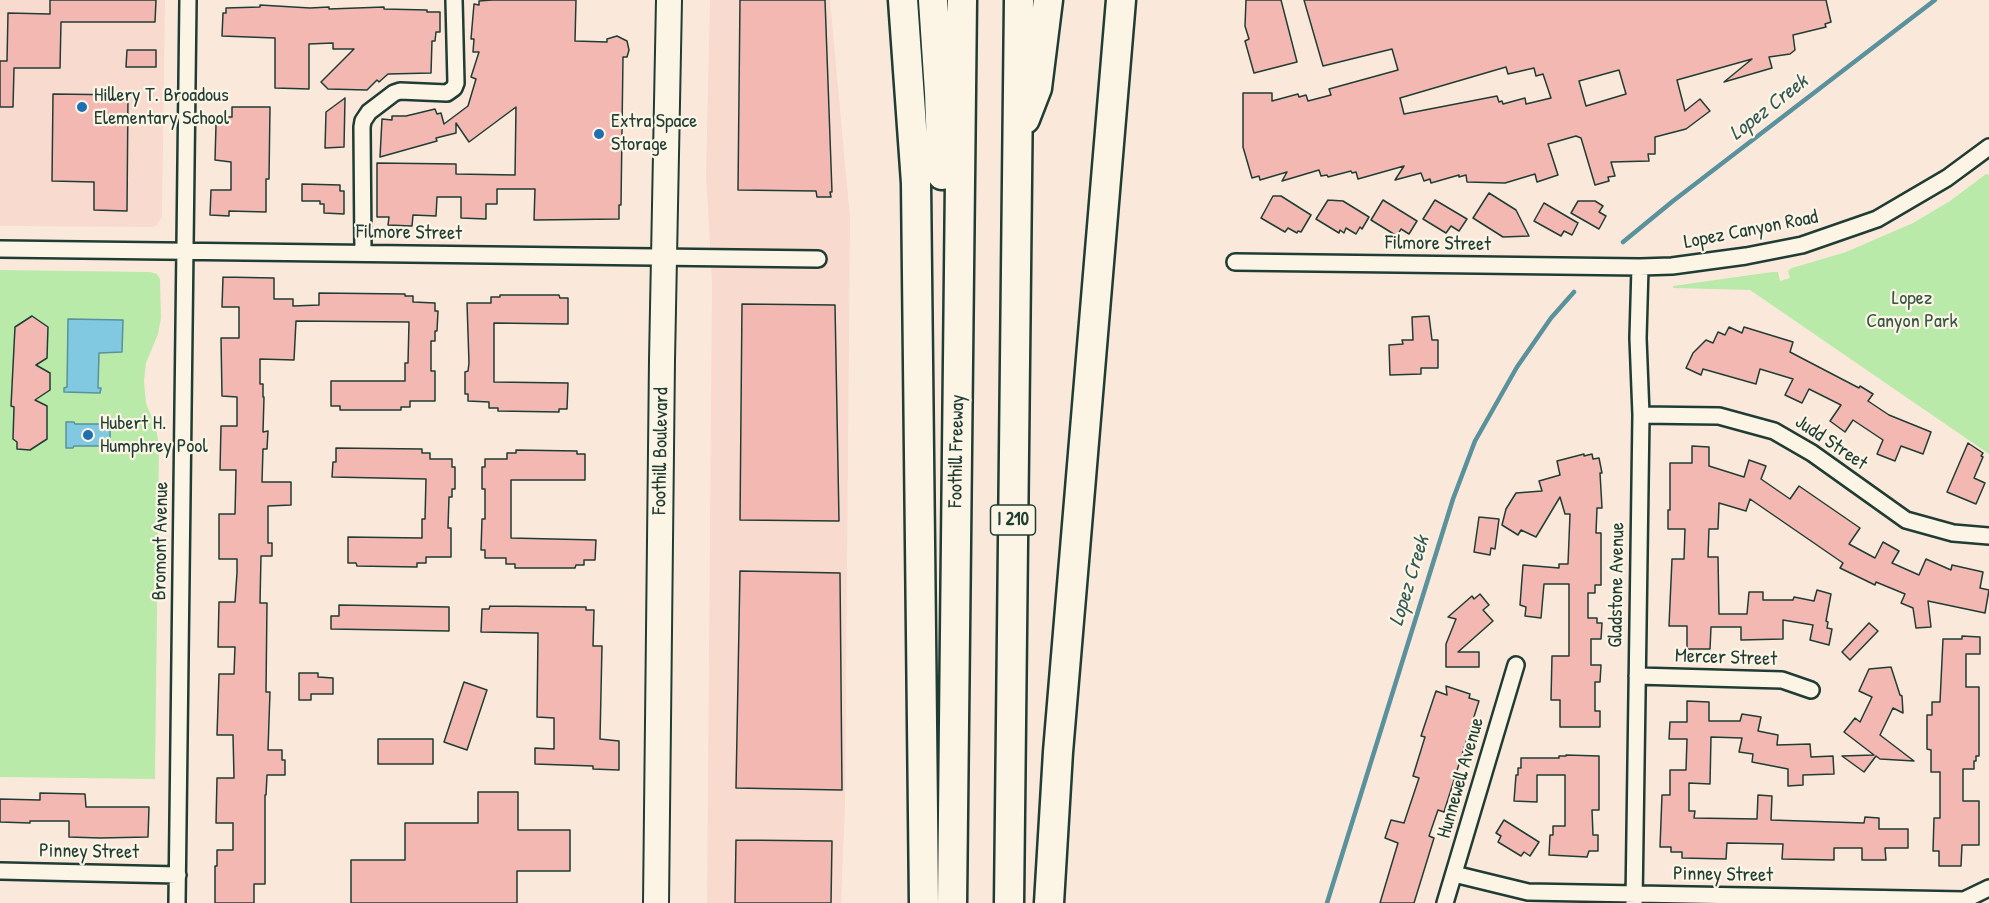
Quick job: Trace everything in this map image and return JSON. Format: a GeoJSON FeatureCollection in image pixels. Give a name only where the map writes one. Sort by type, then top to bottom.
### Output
{"type":"FeatureCollection","features":[{"type":"Feature","properties":{"kind":"highway"},"geometry":{"type":"LineString","coordinates":[[903,0],[916,183],[924,903]]}},
{"type":"Feature","properties":{"kind":"highway"},"geometry":{"type":"LineString","coordinates":[[933,0],[956,501]]}},
{"type":"Feature","properties":{"kind":"highway","name":"Foothill Freeway"},"geometry":{"type":"LineString","coordinates":[[952,903],[962,0]]}},
{"type":"Feature","properties":{"kind":"highway","name":"I 210"},"geometry":{"type":"LineString","coordinates":[[1009,903],[1019,0]]}},
{"type":"Feature","properties":{"kind":"highway"},"geometry":{"type":"LineString","coordinates":[[1017,137],[1037,88],[1048,0]]}},
{"type":"Feature","properties":{"kind":"highway"},"geometry":{"type":"LineString","coordinates":[[1049,903],[1058,752],[1121,0]]}},
{"type":"Feature","properties":{"kind":"main road","name":"Foothill Boulevard"},"geometry":{"type":"LineString","coordinates":[[656,903],[669,0]]}},
{"type":"Feature","properties":{"kind":"street","name":"Bromont Avenue"},"geometry":{"type":"LineString","coordinates":[[177,903],[188,0]]}},
{"type":"Feature","properties":{"kind":"street"},"geometry":{"type":"LineString","coordinates":[[363,253],[363,122],[369,112],[394,93],[400,91],[447,93],[454,88],[456,83],[454,0]]}},
{"type":"Feature","properties":{"kind":"street","name":"Lopez Canyon Road"},"geometry":{"type":"LineString","coordinates":[[1640,267],[1672,266],[1746,256],[1802,245],[1827,237],[1877,219],[1918,197],[1989,147]]}},
{"type":"Feature","properties":{"kind":"street","name":"Filmore Street"},"geometry":{"type":"LineString","coordinates":[[0,249],[818,259]]}},
{"type":"Feature","properties":{"kind":"street","name":"Filmore Street"},"geometry":{"type":"LineString","coordinates":[[1235,262],[1640,267]]}},
{"type":"Feature","properties":{"kind":"street","name":"Gladstone Avenue"},"geometry":{"type":"LineString","coordinates":[[1634,898],[1641,415],[1638,338],[1640,267]]}},
{"type":"Feature","properties":{"kind":"street","name":"Judd Street"},"geometry":{"type":"LineString","coordinates":[[1641,415],[1719,416],[1774,431],[1812,453],[1906,520],[1953,533],[1989,536]]}},
{"type":"Feature","properties":{"kind":"street","name":"Hunnewell Avenue"},"geometry":{"type":"LineString","coordinates":[[1445,903],[1516,665]]}},
{"type":"Feature","properties":{"kind":"street","name":"Mercer Street"},"geometry":{"type":"LineString","coordinates":[[1637,676],[1782,680],[1811,690]]}},
{"type":"Feature","properties":{"kind":"street","name":"Pinney Street"},"geometry":{"type":"LineString","coordinates":[[0,871],[178,874]]}},
{"type":"Feature","properties":{"kind":"street","name":"Pinney Street"},"geometry":{"type":"LineString","coordinates":[[1454,874],[1528,892],[1634,898],[1964,900],[1989,888]]}},
{"type":"Feature","properties":{"kind":"shaded area","name":"Hillery T. Broadous Elementary School"},"geometry":{"type":"Polygon","coordinates":[[[0,0],[165,0],[162,217],[156,226],[0,226],[0,0]]]}},
{"type":"Feature","properties":{"kind":"shaded area"},"geometry":{"type":"Polygon","coordinates":[[[710,0],[830,0],[850,218],[845,805],[841,903],[707,903],[712,282],[706,175],[710,0]]]}},
{"type":"Feature","properties":{"kind":"green space","name":"Lopez Canyon Park"},"geometry":{"type":"Polygon","coordinates":[[[1986,174],[1989,175],[1989,454],[1750,290],[1673,288],[1673,286],[1772,272],[1778,272],[1780,281],[1790,278],[1788,271],[1792,268],[1846,252],[1913,223],[1950,201],[1986,174]]]}},
{"type":"Feature","properties":{"kind":"green space"},"geometry":{"type":"Polygon","coordinates":[[[0,270],[150,272],[157,274],[160,279],[161,318],[158,334],[146,363],[144,381],[146,403],[156,428],[159,446],[155,779],[0,777],[0,270]]]}},
{"type":"Feature","properties":{"kind":"water"},"geometry":{"type":"Polygon","coordinates":[[[68,319],[123,320],[122,352],[99,353],[98,388],[101,388],[100,393],[64,392],[64,388],[67,387],[68,319]]]}},
{"type":"Feature","properties":{"kind":"water","name":"Hubert H. Humphrey Pool"},"geometry":{"type":"Polygon","coordinates":[[[66,422],[110,424],[110,446],[66,448],[66,422]]]}},
{"type":"Feature","properties":{"kind":"building"},"geometry":{"type":"Polygon","coordinates":[[[50,0],[156,0],[155,22],[61,22],[60,68],[14,68],[13,107],[0,107],[0,61],[7,61],[8,13],[50,14],[50,0]]]}},
{"type":"Feature","properties":{"kind":"building"},"geometry":{"type":"Polygon","coordinates":[[[576,0],[575,41],[607,42],[607,39],[617,36],[627,41],[629,50],[627,57],[623,57],[619,219],[534,220],[535,189],[497,189],[497,204],[486,204],[486,219],[461,218],[461,197],[437,197],[436,216],[413,215],[412,226],[388,225],[389,217],[377,217],[377,163],[456,164],[456,174],[515,175],[516,107],[469,142],[456,123],[456,133],[436,138],[437,141],[380,157],[382,119],[392,120],[392,116],[406,116],[435,109],[437,114],[441,113],[444,124],[468,106],[476,79],[471,77],[479,52],[473,52],[474,39],[471,39],[474,4],[479,5],[479,1],[576,0]]]}},
{"type":"Feature","properties":{"kind":"building"},"geometry":{"type":"Polygon","coordinates":[[[740,0],[825,0],[831,197],[817,197],[816,191],[738,190],[740,0]]]}},
{"type":"Feature","properties":{"kind":"building"},"geometry":{"type":"Polygon","coordinates":[[[1246,0],[1281,0],[1297,62],[1254,73],[1245,41],[1249,39],[1245,26],[1246,0]]]}},
{"type":"Feature","properties":{"kind":"building"},"geometry":{"type":"Polygon","coordinates":[[[1304,0],[1826,0],[1831,22],[1825,24],[1826,27],[1793,35],[1795,50],[1790,54],[1769,57],[1772,68],[1724,82],[1752,59],[1677,80],[1685,111],[1700,99],[1710,111],[1686,129],[1655,137],[1655,154],[1648,154],[1649,161],[1611,162],[1615,176],[1608,177],[1609,181],[1595,185],[1581,138],[1576,136],[1548,144],[1558,175],[1537,182],[1535,174],[1505,183],[1467,182],[1466,175],[1459,177],[1459,175],[1431,183],[1430,179],[1424,181],[1421,173],[1395,180],[1404,166],[1358,179],[1356,172],[1351,171],[1328,177],[1327,175],[1321,176],[1319,170],[1282,181],[1287,172],[1260,180],[1259,176],[1252,178],[1243,147],[1243,93],[1272,93],[1272,101],[1298,94],[1299,97],[1306,95],[1308,101],[1331,95],[1329,89],[1398,70],[1392,49],[1323,66],[1304,0]],[[1506,67],[1400,98],[1404,114],[1497,96],[1499,102],[1502,101],[1503,104],[1525,98],[1526,104],[1551,98],[1543,74],[1536,76],[1534,68],[1508,74],[1506,67]],[[1619,70],[1579,81],[1586,106],[1626,94],[1619,70]]]}},
{"type":"Feature","properties":{"kind":"building"},"geometry":{"type":"Polygon","coordinates":[[[260,5],[329,7],[329,9],[384,7],[384,9],[440,12],[440,32],[436,32],[435,41],[432,41],[431,73],[388,74],[379,82],[377,80],[367,90],[328,89],[321,82],[354,49],[333,49],[333,43],[309,44],[309,89],[275,88],[275,38],[222,36],[223,13],[226,13],[226,8],[260,7],[260,5]]]}},
{"type":"Feature","properties":{"kind":"building"},"geometry":{"type":"Polygon","coordinates":[[[127,50],[156,50],[156,67],[126,67],[127,50]]]}},
{"type":"Feature","properties":{"kind":"building"},"geometry":{"type":"Polygon","coordinates":[[[53,94],[128,95],[127,211],[94,210],[94,182],[52,181],[53,94]]]}},
{"type":"Feature","properties":{"kind":"building"},"geometry":{"type":"Polygon","coordinates":[[[345,98],[344,147],[325,148],[326,112],[345,98]]]}},
{"type":"Feature","properties":{"kind":"building"},"geometry":{"type":"Polygon","coordinates":[[[232,107],[270,107],[266,212],[229,211],[229,216],[210,215],[211,190],[231,190],[231,162],[215,160],[217,117],[232,117],[232,107]]]}},
{"type":"Feature","properties":{"kind":"building"},"geometry":{"type":"Polygon","coordinates":[[[302,184],[340,185],[340,191],[344,191],[344,214],[324,213],[324,204],[320,204],[320,201],[302,201],[302,184]]]}},
{"type":"Feature","properties":{"kind":"building"},"geometry":{"type":"Polygon","coordinates":[[[1489,193],[1516,210],[1529,236],[1503,237],[1473,218],[1489,193]]]}},
{"type":"Feature","properties":{"kind":"building"},"geometry":{"type":"Polygon","coordinates":[[[1273,196],[1281,196],[1311,215],[1301,232],[1297,233],[1288,228],[1285,232],[1261,218],[1273,196]]]}},
{"type":"Feature","properties":{"kind":"building"},"geometry":{"type":"Polygon","coordinates":[[[1328,200],[1343,201],[1369,217],[1362,229],[1360,227],[1356,234],[1346,228],[1344,233],[1340,230],[1339,233],[1316,219],[1328,200]]]}},
{"type":"Feature","properties":{"kind":"building"},"geometry":{"type":"Polygon","coordinates":[[[1383,200],[1417,221],[1409,234],[1401,229],[1397,236],[1371,220],[1383,200]]]}},
{"type":"Feature","properties":{"kind":"building"},"geometry":{"type":"Polygon","coordinates":[[[1435,200],[1467,219],[1459,231],[1451,226],[1446,233],[1423,219],[1435,200]]]}},
{"type":"Feature","properties":{"kind":"building"},"geometry":{"type":"Polygon","coordinates":[[[1578,201],[1595,201],[1603,206],[1599,212],[1606,216],[1599,229],[1571,213],[1578,201]]]}},
{"type":"Feature","properties":{"kind":"building"},"geometry":{"type":"Polygon","coordinates":[[[1544,203],[1578,223],[1572,235],[1564,231],[1561,236],[1534,221],[1544,203]]]}},
{"type":"Feature","properties":{"kind":"building"},"geometry":{"type":"Polygon","coordinates":[[[223,277],[274,278],[274,299],[293,299],[293,306],[319,305],[319,293],[405,294],[405,296],[413,296],[413,302],[435,303],[435,311],[438,311],[435,341],[431,341],[431,371],[435,371],[435,401],[410,401],[410,407],[401,407],[401,410],[340,410],[340,406],[331,406],[331,381],[405,381],[409,322],[296,321],[294,360],[260,359],[260,384],[263,384],[264,397],[263,432],[268,431],[267,449],[263,449],[262,482],[291,482],[291,505],[268,506],[268,543],[272,543],[272,556],[261,556],[260,603],[267,603],[266,692],[270,692],[268,750],[282,750],[285,775],[267,775],[265,884],[254,884],[254,903],[215,903],[217,850],[233,850],[233,823],[216,823],[217,778],[234,778],[233,735],[217,735],[219,674],[234,674],[235,647],[218,647],[219,602],[235,602],[237,573],[237,559],[219,559],[219,514],[235,514],[236,470],[220,470],[221,426],[237,426],[237,397],[222,396],[221,338],[239,338],[239,307],[222,307],[223,277]]]}},
{"type":"Feature","properties":{"kind":"building"},"geometry":{"type":"Polygon","coordinates":[[[500,295],[559,295],[560,298],[568,298],[568,324],[494,323],[494,382],[568,383],[567,409],[559,409],[559,412],[498,411],[498,408],[489,408],[489,402],[468,401],[468,394],[465,394],[465,372],[468,371],[469,363],[467,303],[491,303],[491,297],[500,297],[500,295]]]}},
{"type":"Feature","properties":{"kind":"building"},"geometry":{"type":"Polygon","coordinates":[[[742,304],[835,305],[839,521],[740,520],[742,304]]]}},
{"type":"Feature","properties":{"kind":"building"},"geometry":{"type":"Polygon","coordinates":[[[32,316],[48,327],[47,358],[36,365],[50,373],[50,390],[35,400],[47,406],[47,439],[30,450],[17,449],[17,442],[13,439],[14,407],[11,406],[15,327],[32,316]]]}},
{"type":"Feature","properties":{"kind":"building"},"geometry":{"type":"Polygon","coordinates":[[[1429,316],[1432,340],[1438,340],[1438,368],[1421,368],[1421,374],[1390,375],[1389,345],[1403,344],[1402,340],[1413,340],[1412,317],[1429,316]]]}},
{"type":"Feature","properties":{"kind":"building"},"geometry":{"type":"Polygon","coordinates":[[[1729,327],[1742,333],[1744,327],[1793,342],[1790,352],[1873,394],[1868,401],[1889,415],[1931,432],[1923,454],[1901,446],[1895,461],[1877,454],[1883,440],[1853,420],[1845,432],[1830,421],[1841,405],[1809,389],[1802,403],[1785,395],[1793,379],[1760,369],[1756,384],[1703,369],[1701,375],[1686,368],[1693,353],[1706,340],[1713,343],[1718,332],[1725,335],[1729,327]]]}},
{"type":"Feature","properties":{"kind":"building"},"geometry":{"type":"Polygon","coordinates":[[[1968,443],[1983,453],[1974,478],[1985,483],[1976,504],[1947,492],[1968,443]]]}},
{"type":"Feature","properties":{"kind":"building"},"geometry":{"type":"Polygon","coordinates":[[[1692,446],[1709,447],[1709,466],[1744,477],[1749,460],[1766,466],[1761,479],[1790,499],[1799,486],[1860,528],[1849,544],[1875,558],[1883,542],[1899,551],[1892,563],[1919,575],[1926,559],[1951,570],[1952,565],[1983,572],[1980,588],[1989,590],[1985,613],[1928,601],[1931,627],[1916,628],[1913,608],[1901,603],[1905,594],[1876,582],[1875,585],[1840,568],[1843,563],[1750,499],[1746,511],[1719,503],[1718,529],[1709,529],[1708,557],[1718,557],[1719,614],[1747,614],[1749,592],[1763,592],[1763,600],[1793,600],[1794,597],[1814,601],[1817,590],[1831,594],[1826,621],[1828,622],[1827,628],[1832,629],[1829,645],[1810,640],[1813,625],[1783,620],[1783,639],[1741,640],[1741,627],[1711,627],[1710,649],[1687,649],[1687,626],[1669,626],[1672,559],[1684,559],[1685,529],[1668,529],[1668,510],[1670,510],[1670,463],[1692,463],[1692,446]]]}},
{"type":"Feature","properties":{"kind":"building"},"geometry":{"type":"Polygon","coordinates":[[[336,448],[422,449],[422,453],[430,453],[430,459],[452,459],[452,467],[455,467],[455,489],[452,489],[452,497],[449,497],[448,528],[451,528],[451,557],[426,557],[426,563],[417,563],[417,567],[357,566],[356,563],[348,563],[348,537],[422,538],[426,479],[332,477],[333,462],[336,462],[336,448]]]}},
{"type":"Feature","properties":{"kind":"building"},"geometry":{"type":"Polygon","coordinates":[[[516,450],[577,451],[577,454],[585,454],[585,480],[511,480],[511,538],[596,540],[595,560],[584,560],[584,565],[576,565],[575,568],[515,568],[515,564],[506,564],[506,558],[485,558],[485,550],[481,550],[482,519],[485,519],[482,467],[485,467],[485,459],[507,459],[507,453],[516,453],[516,450]]]}},
{"type":"Feature","properties":{"kind":"building"},"geometry":{"type":"Polygon","coordinates":[[[1584,454],[1584,456],[1592,454],[1593,459],[1599,458],[1602,473],[1600,473],[1602,508],[1597,508],[1596,533],[1601,533],[1601,585],[1595,585],[1595,593],[1588,593],[1588,618],[1597,618],[1597,623],[1602,623],[1601,639],[1591,639],[1591,665],[1601,665],[1600,682],[1595,682],[1595,711],[1600,711],[1600,727],[1560,727],[1560,700],[1551,700],[1552,656],[1569,656],[1569,584],[1544,584],[1541,618],[1525,616],[1526,607],[1520,605],[1523,565],[1559,568],[1559,564],[1568,564],[1570,514],[1565,514],[1560,497],[1536,537],[1521,530],[1518,535],[1502,525],[1506,509],[1516,493],[1542,491],[1539,481],[1560,475],[1557,461],[1584,454]]]}},
{"type":"Feature","properties":{"kind":"building"},"geometry":{"type":"Polygon","coordinates":[[[1479,517],[1499,519],[1495,549],[1491,548],[1490,555],[1474,552],[1479,517]]]}},
{"type":"Feature","properties":{"kind":"building"},"geometry":{"type":"Polygon","coordinates":[[[740,571],[840,573],[842,790],[736,788],[740,571]]]}},
{"type":"Feature","properties":{"kind":"building"},"geometry":{"type":"Polygon","coordinates":[[[1480,594],[1489,605],[1483,610],[1493,621],[1458,652],[1479,652],[1479,667],[1446,667],[1446,644],[1456,619],[1448,617],[1472,596],[1474,599],[1480,594]]]}},
{"type":"Feature","properties":{"kind":"building"},"geometry":{"type":"Polygon","coordinates":[[[339,605],[449,607],[449,631],[331,629],[331,616],[339,616],[339,605]]]}},
{"type":"Feature","properties":{"kind":"building"},"geometry":{"type":"Polygon","coordinates":[[[490,606],[586,607],[586,610],[594,610],[593,646],[602,646],[600,739],[619,741],[619,770],[593,769],[593,766],[535,764],[535,748],[554,749],[554,718],[537,717],[538,633],[481,632],[482,609],[489,609],[490,606]]]}},
{"type":"Feature","properties":{"kind":"building"},"geometry":{"type":"Polygon","coordinates":[[[1869,623],[1878,631],[1850,660],[1842,652],[1869,623]]]}},
{"type":"Feature","properties":{"kind":"building"},"geometry":{"type":"Polygon","coordinates":[[[1962,636],[1980,637],[1980,654],[1966,654],[1966,687],[1979,687],[1979,756],[1976,756],[1976,761],[1974,761],[1974,769],[1963,769],[1963,801],[1979,801],[1979,845],[1962,845],[1961,866],[1939,866],[1939,851],[1933,851],[1934,818],[1940,818],[1940,772],[1931,772],[1931,750],[1927,749],[1927,715],[1932,715],[1932,702],[1940,702],[1943,639],[1962,639],[1962,636]]]}},
{"type":"Feature","properties":{"kind":"building"},"geometry":{"type":"Polygon","coordinates":[[[1891,667],[1902,696],[1903,713],[1893,708],[1880,735],[1914,761],[1880,759],[1876,756],[1864,772],[1842,756],[1874,755],[1844,732],[1855,718],[1860,722],[1872,697],[1859,691],[1869,669],[1891,667]]]}},
{"type":"Feature","properties":{"kind":"building"},"geometry":{"type":"Polygon","coordinates":[[[299,673],[318,673],[318,677],[333,678],[333,694],[311,694],[311,700],[299,700],[299,673]]]}},
{"type":"Feature","properties":{"kind":"building"},"geometry":{"type":"Polygon","coordinates":[[[464,682],[487,690],[467,750],[444,742],[464,682]]]}},
{"type":"Feature","properties":{"kind":"building"},"geometry":{"type":"Polygon","coordinates":[[[1446,686],[1470,694],[1469,698],[1479,701],[1444,812],[1438,810],[1429,836],[1434,838],[1414,903],[1380,903],[1398,843],[1385,838],[1391,820],[1404,823],[1419,778],[1413,776],[1425,737],[1421,736],[1436,691],[1447,695],[1446,686]]]}},
{"type":"Feature","properties":{"kind":"building"},"geometry":{"type":"Polygon","coordinates":[[[1687,701],[1709,702],[1709,721],[1740,721],[1742,714],[1761,717],[1758,731],[1778,735],[1777,745],[1810,744],[1811,757],[1833,756],[1834,774],[1803,775],[1803,785],[1788,786],[1788,769],[1752,762],[1753,754],[1739,752],[1742,738],[1711,737],[1710,784],[1689,783],[1689,811],[1695,811],[1694,818],[1757,819],[1758,795],[1772,796],[1771,820],[1864,823],[1865,817],[1879,818],[1879,829],[1908,829],[1908,848],[1885,848],[1886,860],[1862,860],[1862,848],[1834,848],[1834,860],[1782,859],[1783,844],[1727,843],[1726,859],[1682,858],[1682,852],[1671,852],[1671,847],[1660,847],[1662,795],[1670,795],[1670,770],[1686,770],[1687,739],[1669,739],[1670,722],[1687,722],[1687,701]]]}},
{"type":"Feature","properties":{"kind":"building"},"geometry":{"type":"Polygon","coordinates":[[[378,739],[433,739],[433,764],[378,764],[378,739]]]}},
{"type":"Feature","properties":{"kind":"building"},"geometry":{"type":"Polygon","coordinates":[[[1559,756],[1599,756],[1599,810],[1592,810],[1593,835],[1598,835],[1598,851],[1589,851],[1587,857],[1549,855],[1553,826],[1565,826],[1565,775],[1537,775],[1537,802],[1514,801],[1516,775],[1518,775],[1518,768],[1521,768],[1521,758],[1559,758],[1559,756]]]}},
{"type":"Feature","properties":{"kind":"building"},"geometry":{"type":"Polygon","coordinates":[[[478,792],[518,792],[518,830],[570,830],[570,871],[517,871],[517,903],[351,903],[351,860],[405,860],[405,823],[478,823],[478,792]]]}},
{"type":"Feature","properties":{"kind":"building"},"geometry":{"type":"Polygon","coordinates":[[[40,793],[85,794],[86,807],[149,807],[148,837],[69,837],[69,821],[0,822],[0,799],[40,800],[40,793]]]}},
{"type":"Feature","properties":{"kind":"building"},"geometry":{"type":"Polygon","coordinates":[[[1504,820],[1539,842],[1530,856],[1524,852],[1521,856],[1498,842],[1501,836],[1496,833],[1504,820]]]}},
{"type":"Feature","properties":{"kind":"building"},"geometry":{"type":"Polygon","coordinates":[[[736,840],[832,841],[831,903],[735,903],[736,840]]]}},
{"type":"Feature","properties":{"kind":"waterway","name":"Lopez Creek"},"geometry":{"type":"LineString","coordinates":[[1623,242],[1935,0]]}},
{"type":"Feature","properties":{"kind":"waterway","name":"Lopez Creek"},"geometry":{"type":"LineString","coordinates":[[1327,903],[1453,499],[1475,441],[1517,367],[1551,318],[1574,292]]}},
{"type":"Feature","properties":{"kind":"place","name":"Hillery T. Broadous Elementary School"},"geometry":{"type":"Point","coordinates":[82,107]}},
{"type":"Feature","properties":{"kind":"place","name":"Extra Space Storage"},"geometry":{"type":"Point","coordinates":[599,134]}},
{"type":"Feature","properties":{"kind":"place","name":"Hubert H. Humphrey Pool"},"geometry":{"type":"Point","coordinates":[88,435]}}]}
